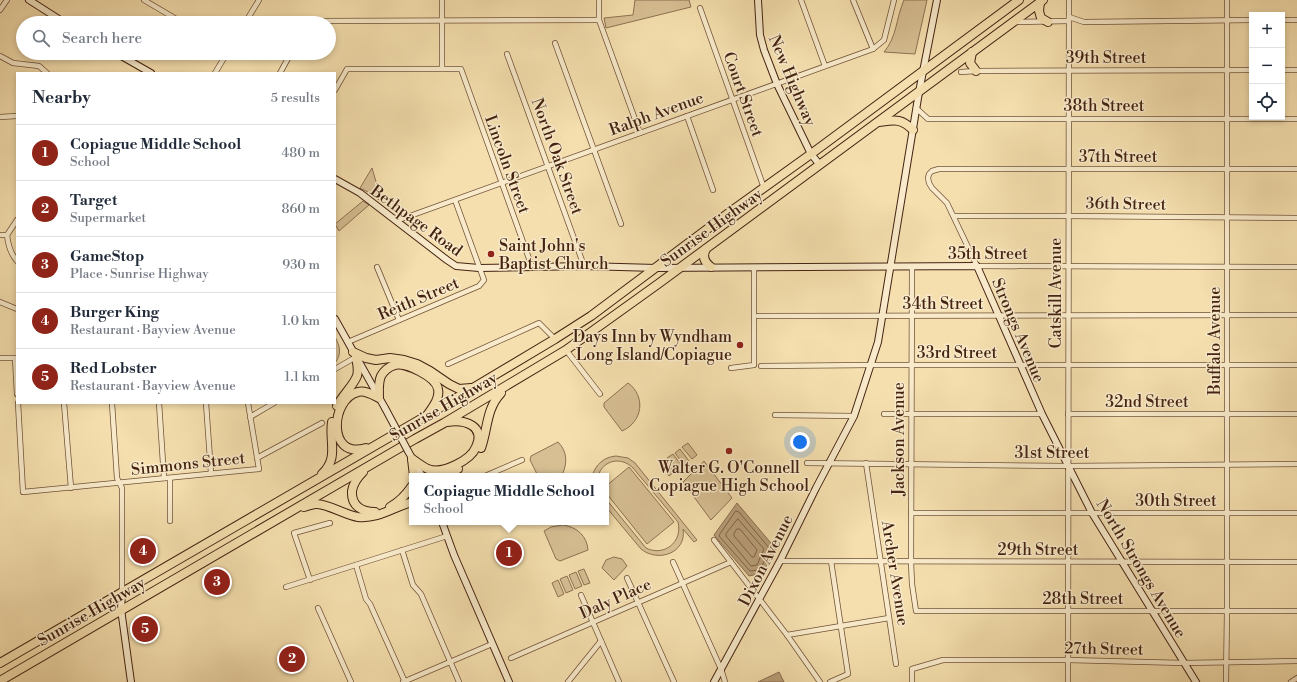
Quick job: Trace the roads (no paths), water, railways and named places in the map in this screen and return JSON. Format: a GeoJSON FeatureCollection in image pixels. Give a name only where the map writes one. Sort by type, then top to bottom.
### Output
{"type":"FeatureCollection","features":[{"type":"Feature","properties":{"kind":"highway","name":"Sunrise Highway"},"geometry":{"type":"LineString","coordinates":[[0,663],[426,416],[591,316],[1019,0]]}},
{"type":"Feature","properties":{"kind":"highway","name":"Sunrise Highway"},"geometry":{"type":"LineString","coordinates":[[0,680],[11,678],[121,609],[444,423],[566,350],[706,249],[1041,1]]}},
{"type":"Feature","properties":{"kind":"highway"},"geometry":{"type":"LineString","coordinates":[[1041,1],[1039,11],[1041,18],[1048,22]]}},
{"type":"Feature","properties":{"kind":"highway"},"geometry":{"type":"LineString","coordinates":[[972,52],[970,63],[976,70]]}},
{"type":"Feature","properties":{"kind":"highway"},"geometry":{"type":"LineString","coordinates":[[878,122],[902,121],[913,130]]}},
{"type":"Feature","properties":{"kind":"highway"},"geometry":{"type":"LineString","coordinates":[[706,249],[704,259],[711,267]]}},
{"type":"Feature","properties":{"kind":"highway"},"geometry":{"type":"LineString","coordinates":[[355,354],[376,360],[390,358],[417,364],[459,389],[470,388],[477,385]]}},
{"type":"Feature","properties":{"kind":"highway"},"geometry":{"type":"LineString","coordinates":[[315,480],[327,469],[331,462],[331,425],[334,411],[340,399],[356,377],[358,369],[355,354]]}},
{"type":"Feature","properties":{"kind":"highway"},"geometry":{"type":"LineString","coordinates":[[379,398],[378,385],[381,376],[386,369],[395,365],[417,370],[434,381],[438,389],[438,396],[434,405],[426,416]]}},
{"type":"Feature","properties":{"kind":"highway"},"geometry":{"type":"LineString","coordinates":[[450,473],[472,460],[480,452],[485,438],[490,410],[495,399],[509,385]]}},
{"type":"Feature","properties":{"kind":"highway"},"geometry":{"type":"LineString","coordinates":[[374,446],[351,450],[343,445],[338,437],[336,426],[338,414],[345,401],[352,394],[360,391],[369,393],[379,398]]}},
{"type":"Feature","properties":{"kind":"highway"},"geometry":{"type":"LineString","coordinates":[[410,455],[429,469],[438,470],[448,468],[459,463],[476,449],[479,439],[476,430],[470,424],[462,421],[444,423]]}},
{"type":"Feature","properties":{"kind":"highway"},"geometry":{"type":"LineString","coordinates":[[410,455],[413,473]]}},
{"type":"Feature","properties":{"kind":"highway"},"geometry":{"type":"LineString","coordinates":[[369,466],[358,478],[352,491],[353,500],[358,508],[366,512],[384,510],[395,505],[409,490]]}},
{"type":"Feature","properties":{"kind":"highway"},"geometry":{"type":"LineString","coordinates":[[295,508],[316,504],[358,517],[376,516],[409,503]]}},
{"type":"Feature","properties":{"kind":"main road"},"geometry":{"type":"LineString","coordinates":[[29,0],[54,16]]}},
{"type":"Feature","properties":{"kind":"main road","name":"New Highway"},"geometry":{"type":"LineString","coordinates":[[758,0],[760,35],[764,50],[777,84],[811,154],[820,165]]}},
{"type":"Feature","properties":{"kind":"main road"},"geometry":{"type":"LineString","coordinates":[[913,130],[937,0]]}},
{"type":"Feature","properties":{"kind":"main road"},"geometry":{"type":"LineString","coordinates":[[128,60],[149,72]]}},
{"type":"Feature","properties":{"kind":"main road","name":"Dixon Avenue"},"geometry":{"type":"LineString","coordinates":[[714,682],[780,561],[854,416],[872,365],[878,342],[913,130]]}},
{"type":"Feature","properties":{"kind":"main road","name":"Bethpage Road"},"geometry":{"type":"LineString","coordinates":[[336,180],[360,193],[446,260],[456,266],[479,268],[584,266],[680,268]]}},
{"type":"Feature","properties":{"kind":"main road","name":"35th Street"},"geometry":{"type":"LineString","coordinates":[[680,268],[754,266],[977,266]]}},
{"type":"Feature","properties":{"kind":"main road","name":"Strongs Avenue"},"geometry":{"type":"LineString","coordinates":[[977,266],[1042,414],[1068,466]]}},
{"type":"Feature","properties":{"kind":"main road"},"geometry":{"type":"LineString","coordinates":[[336,321],[420,473]]}},
{"type":"Feature","properties":{"kind":"main road","name":"North Strongs Avenue"},"geometry":{"type":"LineString","coordinates":[[1068,466],[1092,513],[1196,682]]}},
{"type":"Feature","properties":{"kind":"main road"},"geometry":{"type":"LineString","coordinates":[[443,525],[509,682]]}},
{"type":"Feature","properties":{"kind":"main road"},"geometry":{"type":"LineString","coordinates":[[122,592],[121,609],[131,682]]}},
{"type":"Feature","properties":{"kind":"street"},"geometry":{"type":"LineString","coordinates":[[0,10],[7,0]]}},
{"type":"Feature","properties":{"kind":"street"},"geometry":{"type":"LineString","coordinates":[[144,0],[171,16]]}},
{"type":"Feature","properties":{"kind":"street"},"geometry":{"type":"LineString","coordinates":[[336,88],[347,70],[442,69],[442,0]]}},
{"type":"Feature","properties":{"kind":"street"},"geometry":{"type":"LineString","coordinates":[[599,0],[599,20],[640,133]]}},
{"type":"Feature","properties":{"kind":"street"},"geometry":{"type":"LineString","coordinates":[[801,0],[825,66]]}},
{"type":"Feature","properties":{"kind":"street"},"geometry":{"type":"LineString","coordinates":[[854,0],[873,49],[884,40],[894,0]]}},
{"type":"Feature","properties":{"kind":"street","name":"Catskill Avenue"},"geometry":{"type":"LineString","coordinates":[[1068,682],[1069,0]]}},
{"type":"Feature","properties":{"kind":"street","name":"Buffalo Avenue"},"geometry":{"type":"LineString","coordinates":[[1226,682],[1228,365],[1227,0]]}},
{"type":"Feature","properties":{"kind":"street"},"geometry":{"type":"LineString","coordinates":[[249,16],[257,1]]}},
{"type":"Feature","properties":{"kind":"street","name":"Court Street"},"geometry":{"type":"LineString","coordinates":[[700,8],[764,188]]}},
{"type":"Feature","properties":{"kind":"street"},"geometry":{"type":"LineString","coordinates":[[1013,22],[1048,22],[1069,19],[1084,22],[1249,20]]}},
{"type":"Feature","properties":{"kind":"street"},"geometry":{"type":"LineString","coordinates":[[336,21],[599,20]]}},
{"type":"Feature","properties":{"kind":"street"},"geometry":{"type":"LineString","coordinates":[[1285,20],[1297,20]]}},
{"type":"Feature","properties":{"kind":"street"},"geometry":{"type":"LineString","coordinates":[[556,43],[621,224]]}},
{"type":"Feature","properties":{"kind":"street","name":"Ralph Avenue"},"geometry":{"type":"LineString","coordinates":[[396,221],[873,49]]}},
{"type":"Feature","properties":{"kind":"street","name":"North Oak Street"},"geometry":{"type":"LineString","coordinates":[[507,54],[584,266]]}},
{"type":"Feature","properties":{"kind":"street"},"geometry":{"type":"LineString","coordinates":[[0,56],[13,63],[39,66],[46,72]]}},
{"type":"Feature","properties":{"kind":"street"},"geometry":{"type":"LineString","coordinates":[[216,72],[223,60]]}},
{"type":"Feature","properties":{"kind":"street"},"geometry":{"type":"LineString","coordinates":[[281,72],[287,60]]}},
{"type":"Feature","properties":{"kind":"street","name":"Lincoln Street"},"geometry":{"type":"LineString","coordinates":[[442,69],[461,69],[532,267]]}},
{"type":"Feature","properties":{"kind":"street","name":"39th Street"},"geometry":{"type":"LineString","coordinates":[[961,72],[976,70],[1249,70]]}},
{"type":"Feature","properties":{"kind":"street"},"geometry":{"type":"LineString","coordinates":[[1285,70],[1297,70]]}},
{"type":"Feature","properties":{"kind":"street","name":"38th Street"},"geometry":{"type":"LineString","coordinates":[[916,108],[928,119],[1297,119]]}},
{"type":"Feature","properties":{"kind":"street"},"geometry":{"type":"LineString","coordinates":[[0,117],[16,116]]}},
{"type":"Feature","properties":{"kind":"street"},"geometry":{"type":"LineString","coordinates":[[687,116],[713,190]]}},
{"type":"Feature","properties":{"kind":"street","name":"37th Street"},"geometry":{"type":"LineString","coordinates":[[939,169],[1297,170]]}},
{"type":"Feature","properties":{"kind":"street","name":"Strongs Avenue"},"geometry":{"type":"LineString","coordinates":[[939,169],[932,171],[929,174],[929,183],[947,204],[954,216],[977,266]]}},
{"type":"Feature","properties":{"kind":"street"},"geometry":{"type":"LineString","coordinates":[[455,200],[479,268]]}},
{"type":"Feature","properties":{"kind":"street","name":"36th Street"},"geometry":{"type":"LineString","coordinates":[[954,216],[1297,218]]}},
{"type":"Feature","properties":{"kind":"street"},"geometry":{"type":"LineString","coordinates":[[16,222],[8,235],[9,247],[16,259]]}},
{"type":"Feature","properties":{"kind":"street"},"geometry":{"type":"LineString","coordinates":[[0,235],[8,235]]}},
{"type":"Feature","properties":{"kind":"street"},"geometry":{"type":"LineString","coordinates":[[731,368],[754,365],[754,266]]}},
{"type":"Feature","properties":{"kind":"street","name":"Jackson Avenue"},"geometry":{"type":"LineString","coordinates":[[912,266],[911,562],[912,584],[916,610]]}},
{"type":"Feature","properties":{"kind":"street","name":"35th Street"},"geometry":{"type":"LineString","coordinates":[[977,266],[1297,267]]}},
{"type":"Feature","properties":{"kind":"street"},"geometry":{"type":"LineString","coordinates":[[377,267],[400,320]]}},
{"type":"Feature","properties":{"kind":"street","name":"Reith Street"},"geometry":{"type":"LineString","coordinates":[[348,342],[479,286],[484,280],[479,268]]}},
{"type":"Feature","properties":{"kind":"street"},"geometry":{"type":"LineString","coordinates":[[0,302],[16,309]]}},
{"type":"Feature","properties":{"kind":"street","name":"34th Street"},"geometry":{"type":"LineString","coordinates":[[758,316],[1297,315]]}},
{"type":"Feature","properties":{"kind":"street"},"geometry":{"type":"LineString","coordinates":[[448,364],[539,324],[555,339]]}},
{"type":"Feature","properties":{"kind":"street"},"geometry":{"type":"LineString","coordinates":[[566,350],[600,394]]}},
{"type":"Feature","properties":{"kind":"street"},"geometry":{"type":"LineString","coordinates":[[336,368],[355,354]]}},
{"type":"Feature","properties":{"kind":"street"},"geometry":{"type":"LineString","coordinates":[[0,358],[16,358]]}},
{"type":"Feature","properties":{"kind":"street","name":"33rd Street"},"geometry":{"type":"LineString","coordinates":[[761,366],[1297,365]]}},
{"type":"Feature","properties":{"kind":"street","name":"Simmons Street"},"geometry":{"type":"LineString","coordinates":[[18,404],[23,492],[259,469],[257,458],[322,423]]}},
{"type":"Feature","properties":{"kind":"street"},"geometry":{"type":"LineString","coordinates":[[64,404],[71,488]]}},
{"type":"Feature","properties":{"kind":"street"},"geometry":{"type":"LineString","coordinates":[[112,404],[117,478],[122,488],[122,592]]}},
{"type":"Feature","properties":{"kind":"street"},"geometry":{"type":"LineString","coordinates":[[159,404],[164,478]]}},
{"type":"Feature","properties":{"kind":"street"},"geometry":{"type":"LineString","coordinates":[[206,404],[211,474]]}},
{"type":"Feature","properties":{"kind":"street"},"geometry":{"type":"LineString","coordinates":[[248,404],[257,458]]}},
{"type":"Feature","properties":{"kind":"street"},"geometry":{"type":"LineString","coordinates":[[250,416],[272,404]]}},
{"type":"Feature","properties":{"kind":"street"},"geometry":{"type":"LineString","coordinates":[[884,414],[1042,414]]}},
{"type":"Feature","properties":{"kind":"street","name":"32nd Street"},"geometry":{"type":"LineString","coordinates":[[1068,414],[1297,414]]}},
{"type":"Feature","properties":{"kind":"street"},"geometry":{"type":"LineString","coordinates":[[775,415],[854,416]]}},
{"type":"Feature","properties":{"kind":"street"},"geometry":{"type":"LineString","coordinates":[[493,473],[522,460]]}},
{"type":"Feature","properties":{"kind":"street","name":"31st Street"},"geometry":{"type":"LineString","coordinates":[[807,463],[1068,466],[1297,464]]}},
{"type":"Feature","properties":{"kind":"street","name":"Archer Avenue"},"geometry":{"type":"LineString","coordinates":[[866,463],[896,664]]}},
{"type":"Feature","properties":{"kind":"street"},"geometry":{"type":"LineString","coordinates":[[170,478],[170,521]]}},
{"type":"Feature","properties":{"kind":"street","name":"30th Street"},"geometry":{"type":"LineString","coordinates":[[911,512],[1297,513]]}},
{"type":"Feature","properties":{"kind":"street"},"geometry":{"type":"LineString","coordinates":[[310,580],[294,533],[330,523]]}},
{"type":"Feature","properties":{"kind":"street"},"geometry":{"type":"LineString","coordinates":[[286,587],[447,536]]}},
{"type":"Feature","properties":{"kind":"street"},"geometry":{"type":"LineString","coordinates":[[714,540],[787,635],[820,682]]}},
{"type":"Feature","properties":{"kind":"street"},"geometry":{"type":"LineString","coordinates":[[402,550],[414,585],[421,594],[458,682]]}},
{"type":"Feature","properties":{"kind":"street","name":"29th Street"},"geometry":{"type":"LineString","coordinates":[[780,561],[1297,562]]}},
{"type":"Feature","properties":{"kind":"street"},"geometry":{"type":"LineString","coordinates":[[673,562],[721,669],[725,682]]}},
{"type":"Feature","properties":{"kind":"street","name":"Daly Place"},"geometry":{"type":"LineString","coordinates":[[511,658],[682,582],[731,562]]}},
{"type":"Feature","properties":{"kind":"street"},"geometry":{"type":"LineString","coordinates":[[830,682],[848,674],[831,562]]}},
{"type":"Feature","properties":{"kind":"street"},"geometry":{"type":"LineString","coordinates":[[356,565],[366,599],[370,604],[404,682],[492,644]]}},
{"type":"Feature","properties":{"kind":"street"},"geometry":{"type":"LineString","coordinates":[[627,578],[674,682]]}},
{"type":"Feature","properties":{"kind":"street"},"geometry":{"type":"LineString","coordinates":[[581,595],[619,682]]}},
{"type":"Feature","properties":{"kind":"street"},"geometry":{"type":"LineString","coordinates":[[318,608],[351,682]]}},
{"type":"Feature","properties":{"kind":"street","name":"28th Street"},"geometry":{"type":"LineString","coordinates":[[916,610],[1152,612],[1297,611]]}},
{"type":"Feature","properties":{"kind":"street"},"geometry":{"type":"LineString","coordinates":[[787,635],[889,618]]}},
{"type":"Feature","properties":{"kind":"street"},"geometry":{"type":"LineString","coordinates":[[568,682],[601,641]]}},
{"type":"Feature","properties":{"kind":"street","name":"27th Street"},"geometry":{"type":"LineString","coordinates":[[912,682],[912,670],[943,660],[1068,660],[1184,663],[1297,661]]}},
{"type":"Feature","properties":{"kind":"street"},"geometry":{"type":"LineString","coordinates":[[1291,682],[1297,678]]}},
{"type":"Feature","properties":{"kind":"water"},"geometry":{"type":"Polygon","coordinates":[[[737,503],[776,549],[763,573],[749,576],[714,535],[737,503]]]}},
{"type":"Feature","properties":{"kind":"water"},"geometry":{"type":"Polygon","coordinates":[[[779,672],[784,682],[758,682],[779,672]]]}},
{"type":"Feature","properties":{"kind":"place","name":"Saint John's Baptist Church"},"geometry":{"type":"Point","coordinates":[491,254]}},
{"type":"Feature","properties":{"kind":"place","name":"Days Inn by Wyndham Long Island/Copiague"},"geometry":{"type":"Point","coordinates":[740,345]}},
{"type":"Feature","properties":{"kind":"place","name":"Walter G. O'Connell Copiague High School"},"geometry":{"type":"Point","coordinates":[729,451]}},
{"type":"Feature","properties":{"kind":"place","name":"Burger King"},"geometry":{"type":"Point","coordinates":[143,551]}},
{"type":"Feature","properties":{"kind":"place","name":"Copiague Middle School"},"geometry":{"type":"Point","coordinates":[509,553]}},
{"type":"Feature","properties":{"kind":"place","name":"GameStop"},"geometry":{"type":"Point","coordinates":[217,582]}},
{"type":"Feature","properties":{"kind":"place","name":"Red Lobster"},"geometry":{"type":"Point","coordinates":[145,629]}},
{"type":"Feature","properties":{"kind":"place","name":"Target"},"geometry":{"type":"Point","coordinates":[292,659]}}]}
